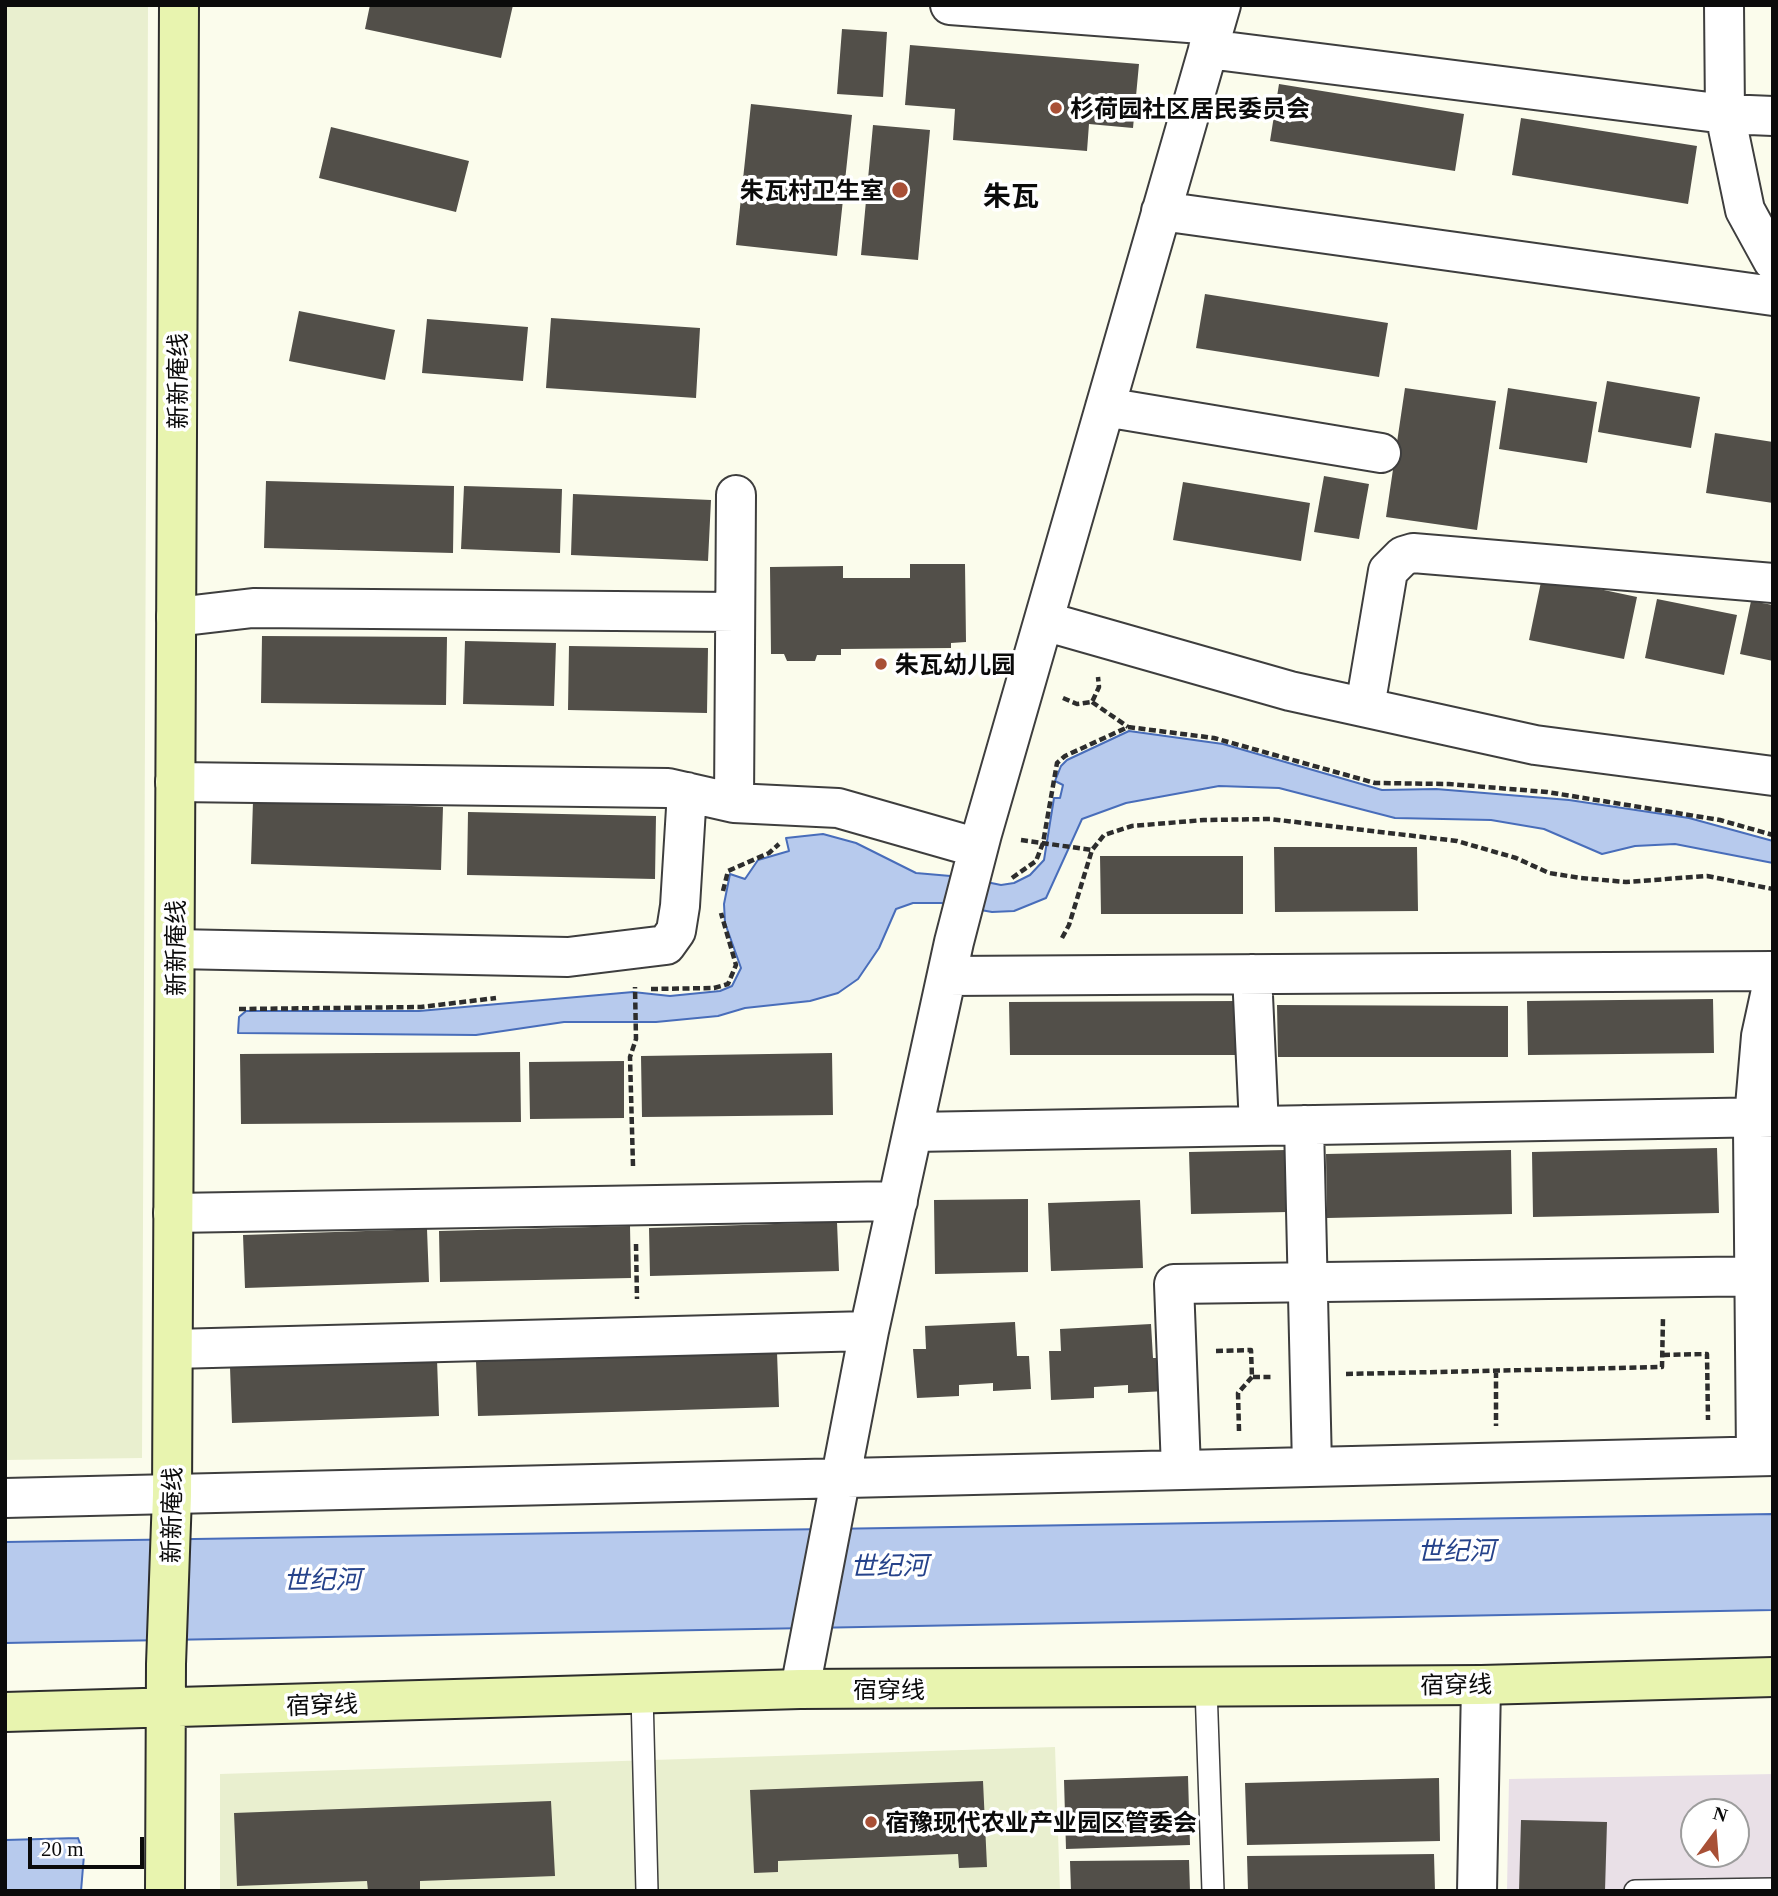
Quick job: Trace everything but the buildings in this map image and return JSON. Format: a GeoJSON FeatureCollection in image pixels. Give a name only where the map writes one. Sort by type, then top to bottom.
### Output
{"type":"FeatureCollection","features":[{"type":"Feature","properties":{"kind":"street","name":"新新庵线"},"geometry":{"type":"LineString","coordinates":[[165,1891],[166,1664],[172,1503],[179,5]]}},
{"type":"Feature","properties":{"kind":"street"},"geometry":{"type":"LineString","coordinates":[[950,5],[1214,27],[1725,114],[1773,116]]}},
{"type":"Feature","properties":{"kind":"street"},"geometry":{"type":"LineString","coordinates":[[1724,5],[1725,114],[1745,210],[1773,261]]}},
{"type":"Feature","properties":{"kind":"street"},"geometry":{"type":"LineString","coordinates":[[800,1689],[869,1331],[978,848],[1214,27]]}},
{"type":"Feature","properties":{"kind":"street"},"geometry":{"type":"LineString","coordinates":[[1161,211],[1773,296]]}},
{"type":"Feature","properties":{"kind":"street"},"geometry":{"type":"LineString","coordinates":[[1105,407],[1381,453]]}},
{"type":"Feature","properties":{"kind":"street"},"geometry":{"type":"LineString","coordinates":[[734,803],[736,495]]}},
{"type":"Feature","properties":{"kind":"street"},"geometry":{"type":"LineString","coordinates":[[1365,707],[1388,572],[1403,556],[1413,553],[1773,583]]}},
{"type":"Feature","properties":{"kind":"street"},"geometry":{"type":"LineString","coordinates":[[176,617],[253,608],[735,612]]}},
{"type":"Feature","properties":{"kind":"street"},"geometry":{"type":"LineString","coordinates":[[1044,621],[1290,691],[1535,745],[1773,776]]}},
{"type":"Feature","properties":{"kind":"street"},"geometry":{"type":"LineString","coordinates":[[175,782],[668,788],[734,803],[838,808],[978,848]]}},
{"type":"Feature","properties":{"kind":"street"},"geometry":{"type":"LineString","coordinates":[[174,949],[568,957],[635,951],[666,945],[676,931],[687,792]]}},
{"type":"Feature","properties":{"kind":"street"},"geometry":{"type":"LineString","coordinates":[[947,976],[1773,971]]}},
{"type":"Feature","properties":{"kind":"street"},"geometry":{"type":"LineString","coordinates":[[1252,974],[1259,1126]]}},
{"type":"Feature","properties":{"kind":"street"},"geometry":{"type":"LineString","coordinates":[[5,1498],[172,1503],[840,1488],[1181,1469],[1764,1456],[1761,1036],[1773,981]]}},
{"type":"Feature","properties":{"kind":"street"},"geometry":{"type":"LineString","coordinates":[[912,1132],[1763,1117]]}},
{"type":"Feature","properties":{"kind":"street"},"geometry":{"type":"LineString","coordinates":[[1304,1125],[1312,1466]]}},
{"type":"Feature","properties":{"kind":"street"},"geometry":{"type":"LineString","coordinates":[[173,1213],[898,1202]]}},
{"type":"Feature","properties":{"kind":"street"},"geometry":{"type":"LineString","coordinates":[[1181,1469],[1174,1284],[1764,1276]]}},
{"type":"Feature","properties":{"kind":"street"},"geometry":{"type":"LineString","coordinates":[[173,1349],[869,1331]]}},
{"type":"Feature","properties":{"kind":"street","name":"宿穿线"},"geometry":{"type":"LineString","coordinates":[[5,1712],[800,1689],[1481,1685],[1773,1677]]}},
{"type":"Feature","properties":{"kind":"street"},"geometry":{"type":"LineString","coordinates":[[1477,1891],[1481,1685]]}},
{"type":"Feature","properties":{"kind":"lane"},"geometry":{"type":"LineString","coordinates":[[1206,1686],[1213,1891]]}},
{"type":"Feature","properties":{"kind":"lane"},"geometry":{"type":"LineString","coordinates":[[642,1694],[647,1891]]}},
{"type":"Feature","properties":{"kind":"lane"},"geometry":{"type":"LineString","coordinates":[[1635,1891],[1773,1889]]}},
{"type":"Feature","properties":{"kind":"path"},"geometry":{"type":"LineString","coordinates":[[1092,702],[1099,687],[1093,667]]}},
{"type":"Feature","properties":{"kind":"path"},"geometry":{"type":"LineString","coordinates":[[1063,691],[1063,698]]}},
{"type":"Feature","properties":{"kind":"path"},"geometry":{"type":"LineString","coordinates":[[1016,716],[1063,698],[1077,704],[1092,702],[1128,727]]}},
{"type":"Feature","properties":{"kind":"path"},"geometry":{"type":"LineString","coordinates":[[1034,975],[1069,925],[1092,850],[1104,835],[1132,826],[1270,819],[1457,841],[1516,858],[1549,873],[1581,878],[1626,882],[1707,876],[1773,890]]}},
{"type":"Feature","properties":{"kind":"path"},"geometry":{"type":"LineString","coordinates":[[1046,844],[1092,850]]}},
{"type":"Feature","properties":{"kind":"path"},"geometry":{"type":"LineString","coordinates":[[635,951],[636,1040],[630,1057],[638,1337]]}},
{"type":"Feature","properties":{"kind":"path"},"geometry":{"type":"LineString","coordinates":[[1252,1377],[1662,1367],[1664,1277]]}},
{"type":"Feature","properties":{"kind":"path"},"geometry":{"type":"LineString","coordinates":[[1215,1284],[1216,1352],[1251,1350],[1252,1377],[1238,1393],[1240,1468]]}},
{"type":"Feature","properties":{"kind":"path"},"geometry":{"type":"LineString","coordinates":[[1663,1355],[1707,1354],[1708,1457]]}},
{"type":"Feature","properties":{"kind":"path"},"geometry":{"type":"LineString","coordinates":[[1496,1371],[1497,1462]]}},
{"type":"Feature","properties":{"kind":"shaded area"},"geometry":{"type":"Polygon","coordinates":[[[1773,1774],[1773,1891],[1507,1891],[1509,1779],[1773,1774]]]}},
{"type":"Feature","properties":{"kind":"green space"},"geometry":{"type":"Polygon","coordinates":[[[5,5],[148,5],[142,1458],[5,1460],[5,5]]]}},
{"type":"Feature","properties":{"kind":"green space"},"geometry":{"type":"Polygon","coordinates":[[[1055,1747],[1060,1891],[220,1891],[220,1774],[1055,1747]]]}},
{"type":"Feature","properties":{"kind":"water"},"geometry":{"type":"Polygon","coordinates":[[[1129,731],[1223,744],[1382,790],[1436,789],[1569,800],[1689,818],[1773,841],[1773,863],[1675,844],[1635,846],[1602,854],[1544,829],[1491,820],[1395,818],[1279,788],[1219,786],[1126,803],[1082,819],[1046,898],[1014,911],[992,912],[941,903],[913,903],[896,909],[879,948],[858,979],[838,993],[810,1001],[745,1008],[718,1016],[656,1022],[564,1022],[476,1035],[238,1033],[239,1017],[246,1011],[419,1011],[633,992],[670,996],[720,991],[732,986],[741,968],[725,923],[724,904],[730,874],[745,879],[758,860],[789,851],[786,838],[823,834],[856,843],[916,873],[962,877],[1001,885],[1014,883],[1030,875],[1044,860],[1054,798],[1060,798],[1063,785],[1055,781],[1061,766],[1067,760],[1129,731]]]}},
{"type":"Feature","properties":{"kind":"water","name":"世纪河"},"geometry":{"type":"Polygon","coordinates":[[[1773,1514],[1773,1610],[5,1643],[5,1542],[1773,1514]]]}},
{"type":"Feature","properties":{"kind":"water"},"geometry":{"type":"Polygon","coordinates":[[[78,1838],[84,1855],[81,1891],[5,1891],[5,1840],[78,1838]]]}},
{"type":"Feature","properties":{"kind":"place","name":"杉荷园社区居民委员会"},"geometry":{"type":"Point","coordinates":[1056,108]}},
{"type":"Feature","properties":{"kind":"place","name":"朱瓦村卫生室"},"geometry":{"type":"Point","coordinates":[900,190]}},
{"type":"Feature","properties":{"kind":"place","name":"朱瓦幼儿园"},"geometry":{"type":"Point","coordinates":[881,664]}},
{"type":"Feature","properties":{"kind":"place","name":"宿豫现代农业产业园区管委会"},"geometry":{"type":"Point","coordinates":[871,1822]}},
{"type":"Feature","properties":{"kind":"district","name":"朱瓦"},"geometry":{"type":"Point","coordinates":[1011,195]}}]}
